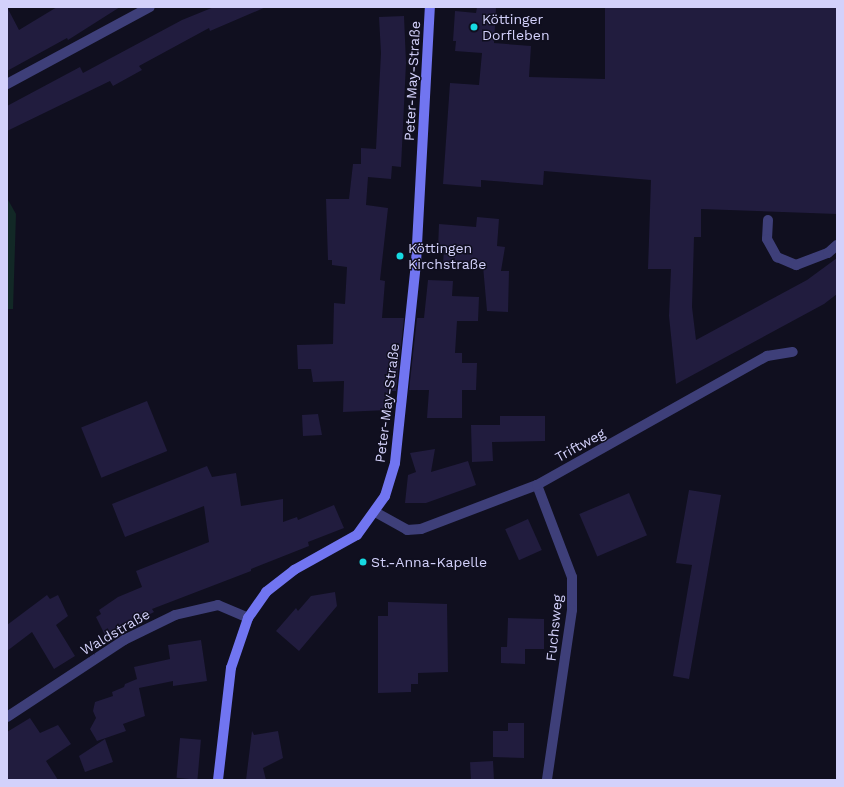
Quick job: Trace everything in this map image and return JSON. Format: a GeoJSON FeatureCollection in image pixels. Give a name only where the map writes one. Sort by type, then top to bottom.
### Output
{"type":"FeatureCollection","features":[{"type":"Feature","properties":{"kind":"main road","name":"Peter-May-Straße"},"geometry":{"type":"LineString","coordinates":[[218,780],[231,668],[248,618],[266,592],[294,570],[358,535],[376,512],[385,496],[395,463],[416,263],[430,7]]}},
{"type":"Feature","properties":{"kind":"street"},"geometry":{"type":"LineString","coordinates":[[7,84],[150,7]]}},
{"type":"Feature","properties":{"kind":"street"},"geometry":{"type":"LineString","coordinates":[[768,220],[767,239],[778,257],[796,265],[828,253],[837,245]]}},
{"type":"Feature","properties":{"kind":"street","name":"Triftweg"},"geometry":{"type":"LineString","coordinates":[[376,512],[407,530],[421,529],[537,485],[767,356],[793,352]]}},
{"type":"Feature","properties":{"kind":"street","name":"Fuchsweg"},"geometry":{"type":"LineString","coordinates":[[537,485],[572,577],[572,610],[547,780]]}},
{"type":"Feature","properties":{"kind":"street","name":"Waldstraße"},"geometry":{"type":"LineString","coordinates":[[7,717],[124,640],[175,615],[218,605],[248,618]]}},
{"type":"Feature","properties":{"kind":"green space"},"geometry":{"type":"Polygon","coordinates":[[[7,198],[16,214],[13,309],[7,309],[7,198]]]}},
{"type":"Feature","properties":{"kind":"building"},"geometry":{"type":"Polygon","coordinates":[[[7,7],[19,30],[57,7],[120,7],[68,40],[67,38],[7,71],[7,7]]]}},
{"type":"Feature","properties":{"kind":"building"},"geometry":{"type":"Polygon","coordinates":[[[214,7],[266,7],[210,31],[209,28],[139,66],[142,70],[113,86],[110,81],[7,131],[7,106],[80,67],[83,73],[182,20],[214,7]]]}},
{"type":"Feature","properties":{"kind":"building"},"geometry":{"type":"Polygon","coordinates":[[[477,7],[496,7],[494,43],[531,46],[529,77],[605,79],[605,7],[837,7],[837,214],[701,209],[701,237],[694,237],[692,307],[696,340],[807,280],[837,258],[837,294],[824,304],[676,384],[669,316],[671,269],[648,269],[651,180],[544,171],[543,185],[481,180],[481,187],[443,184],[450,83],[479,85],[482,53],[455,51],[456,41],[453,41],[455,11],[476,13],[477,7]]]}},
{"type":"Feature","properties":{"kind":"building"},"geometry":{"type":"Polygon","coordinates":[[[404,16],[406,63],[401,167],[392,166],[391,179],[368,177],[366,205],[388,208],[380,280],[385,281],[382,318],[404,318],[396,391],[390,391],[388,410],[343,412],[344,381],[313,382],[311,369],[298,369],[297,345],[333,344],[334,303],[345,304],[347,267],[332,265],[332,260],[328,260],[326,199],[349,199],[353,164],[361,164],[361,148],[376,149],[381,53],[379,17],[404,16]]]}},
{"type":"Feature","properties":{"kind":"building"},"geometry":{"type":"Polygon","coordinates":[[[477,217],[499,219],[497,246],[505,247],[501,271],[509,271],[508,312],[487,311],[483,266],[443,264],[444,249],[438,249],[439,224],[476,227],[477,217]]]}},
{"type":"Feature","properties":{"kind":"building"},"geometry":{"type":"Polygon","coordinates":[[[428,280],[453,281],[452,296],[479,297],[478,321],[457,321],[455,353],[462,353],[462,363],[477,363],[476,390],[462,390],[462,418],[427,418],[429,390],[409,390],[417,318],[424,318],[428,280]]]}},
{"type":"Feature","properties":{"kind":"building"},"geometry":{"type":"Polygon","coordinates":[[[147,401],[167,451],[101,478],[81,428],[147,401]]]}},
{"type":"Feature","properties":{"kind":"building"},"geometry":{"type":"Polygon","coordinates":[[[318,414],[322,435],[303,436],[302,415],[318,414]]]}},
{"type":"Feature","properties":{"kind":"building"},"geometry":{"type":"Polygon","coordinates":[[[500,416],[545,416],[545,441],[492,442],[493,461],[472,462],[471,425],[500,425],[500,416]]]}},
{"type":"Feature","properties":{"kind":"building"},"geometry":{"type":"Polygon","coordinates":[[[435,449],[431,472],[468,461],[476,485],[426,503],[405,503],[408,475],[416,472],[410,453],[435,449]]]}},
{"type":"Feature","properties":{"kind":"building"},"geometry":{"type":"Polygon","coordinates":[[[207,466],[212,477],[236,473],[241,506],[283,499],[283,522],[297,517],[298,520],[334,505],[344,528],[308,542],[309,546],[251,569],[251,571],[152,609],[154,612],[106,637],[96,617],[101,614],[99,610],[118,597],[142,587],[136,571],[209,542],[204,506],[125,537],[112,504],[207,466]]]}},
{"type":"Feature","properties":{"kind":"building"},"geometry":{"type":"Polygon","coordinates":[[[689,490],[721,495],[689,679],[673,676],[692,565],[676,563],[689,490]]]}},
{"type":"Feature","properties":{"kind":"building"},"geometry":{"type":"Polygon","coordinates":[[[629,493],[647,535],[597,556],[579,514],[629,493]]]}},
{"type":"Feature","properties":{"kind":"building"},"geometry":{"type":"Polygon","coordinates":[[[528,519],[542,550],[519,560],[505,529],[528,519]]]}},
{"type":"Feature","properties":{"kind":"building"},"geometry":{"type":"Polygon","coordinates":[[[335,592],[337,606],[299,651],[276,631],[296,608],[298,611],[311,596],[335,592]]]}},
{"type":"Feature","properties":{"kind":"building"},"geometry":{"type":"Polygon","coordinates":[[[47,595],[50,599],[58,595],[68,616],[56,625],[75,656],[54,669],[32,632],[7,651],[7,625],[47,595]]]}},
{"type":"Feature","properties":{"kind":"building"},"geometry":{"type":"Polygon","coordinates":[[[388,602],[447,604],[448,672],[418,673],[418,684],[411,684],[411,692],[378,693],[378,616],[388,616],[388,602]]]}},
{"type":"Feature","properties":{"kind":"building"},"geometry":{"type":"Polygon","coordinates":[[[508,618],[544,619],[544,649],[525,649],[525,664],[501,663],[501,647],[507,647],[508,618]]]}},
{"type":"Feature","properties":{"kind":"building"},"geometry":{"type":"Polygon","coordinates":[[[201,640],[207,681],[173,686],[173,681],[139,688],[145,716],[123,724],[126,731],[97,741],[90,729],[96,718],[93,711],[95,702],[113,696],[112,692],[137,679],[134,667],[170,659],[168,645],[201,640]]]}},
{"type":"Feature","properties":{"kind":"building"},"geometry":{"type":"Polygon","coordinates":[[[30,718],[40,733],[58,725],[71,744],[46,761],[58,780],[7,780],[7,732],[30,718]]]}},
{"type":"Feature","properties":{"kind":"building"},"geometry":{"type":"Polygon","coordinates":[[[508,723],[524,723],[524,758],[493,757],[493,731],[508,731],[508,723]]]}},
{"type":"Feature","properties":{"kind":"building"},"geometry":{"type":"Polygon","coordinates":[[[252,731],[254,735],[278,731],[283,758],[263,768],[266,780],[246,780],[252,731]]]}},
{"type":"Feature","properties":{"kind":"building"},"geometry":{"type":"Polygon","coordinates":[[[180,738],[201,740],[197,780],[177,778],[180,738]]]}},
{"type":"Feature","properties":{"kind":"building"},"geometry":{"type":"Polygon","coordinates":[[[105,739],[113,762],[85,772],[79,756],[105,739]]]}},
{"type":"Feature","properties":{"kind":"building"},"geometry":{"type":"Polygon","coordinates":[[[493,761],[494,780],[471,780],[470,762],[493,761]]]}},
{"type":"Feature","properties":{"kind":"place","name":"Köttinger Dorfleben"},"geometry":{"type":"Point","coordinates":[474,27]}},
{"type":"Feature","properties":{"kind":"place","name":"Köttingen Kirchstraße"},"geometry":{"type":"Point","coordinates":[400,256]}},
{"type":"Feature","properties":{"kind":"place","name":"St.-Anna-Kapelle"},"geometry":{"type":"Point","coordinates":[363,562]}}]}
